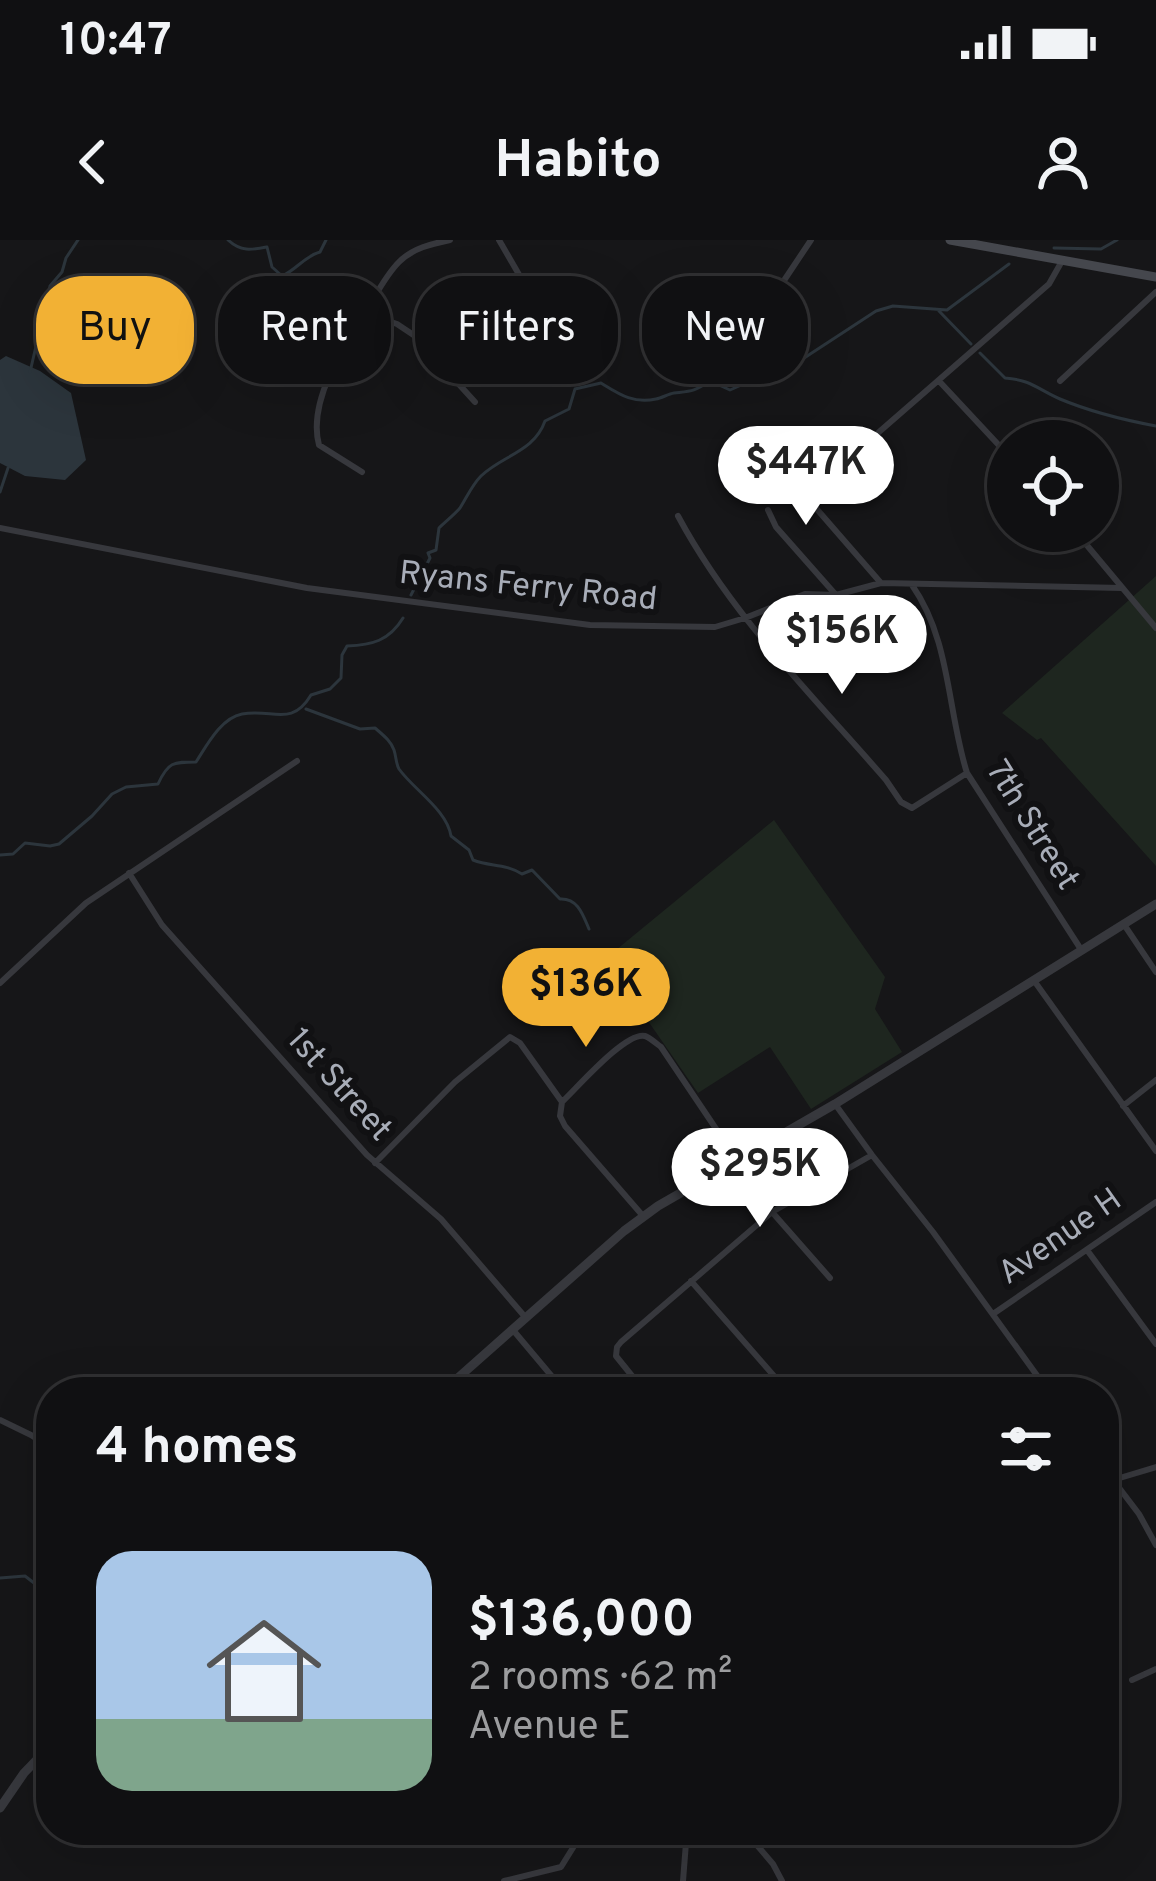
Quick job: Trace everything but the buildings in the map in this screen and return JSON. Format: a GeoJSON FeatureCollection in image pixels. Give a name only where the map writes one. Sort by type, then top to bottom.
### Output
{"type":"FeatureCollection","features":[{"type":"Feature","properties":{"kind":"main road"},"geometry":{"type":"LineString","coordinates":[[950,240],[1156,277]]}},
{"type":"Feature","properties":{"kind":"street"},"geometry":{"type":"LineString","coordinates":[[388,276],[401,260],[430,244],[450,240]]}},
{"type":"Feature","properties":{"kind":"street"},"geometry":{"type":"LineString","coordinates":[[499,240],[520,276]]}},
{"type":"Feature","properties":{"kind":"street"},"geometry":{"type":"LineString","coordinates":[[788,276],[811,240]]}},
{"type":"Feature","properties":{"kind":"street"},"geometry":{"type":"LineString","coordinates":[[807,497],[1049,284],[1062,260]]}},
{"type":"Feature","properties":{"kind":"street"},"geometry":{"type":"LineString","coordinates":[[1060,381],[1156,292]]}},
{"type":"Feature","properties":{"kind":"street"},"geometry":{"type":"LineString","coordinates":[[391,322],[415,336],[475,402]]}},
{"type":"Feature","properties":{"kind":"street"},"geometry":{"type":"LineString","coordinates":[[939,381],[987,432]]}},
{"type":"Feature","properties":{"kind":"street"},"geometry":{"type":"LineString","coordinates":[[326,384],[315,430],[320,445],[362,472]]}},
{"type":"Feature","properties":{"kind":"street"},"geometry":{"type":"LineString","coordinates":[[762,446],[881,583]]}},
{"type":"Feature","properties":{"kind":"street"},"geometry":{"type":"LineString","coordinates":[[768,510],[776,526],[836,595]]}},
{"type":"Feature","properties":{"kind":"street"},"geometry":{"type":"LineString","coordinates":[[678,516],[697,552],[745,618],[901,802],[912,808],[967,773]]}},
{"type":"Feature","properties":{"kind":"street","name":"Ryans Ferry Road"},"geometry":{"type":"LineString","coordinates":[[0,528],[308,588],[590,625],[715,627],[805,594],[836,595],[881,583],[1122,588]]}},
{"type":"Feature","properties":{"kind":"street"},"geometry":{"type":"LineString","coordinates":[[1092,552],[1156,628]]}},
{"type":"Feature","properties":{"kind":"street","name":"7th Street"},"geometry":{"type":"LineString","coordinates":[[912,584],[928,609],[945,660],[967,773],[1082,952]]}},
{"type":"Feature","properties":{"kind":"street"},"geometry":{"type":"LineString","coordinates":[[0,983],[86,903],[297,761]]}},
{"type":"Feature","properties":{"kind":"street","name":"1st Street"},"geometry":{"type":"LineString","coordinates":[[129,873],[162,925],[375,1162],[441,1219],[526,1318]]}},
{"type":"Feature","properties":{"kind":"street"},"geometry":{"type":"LineString","coordinates":[[459,1377],[643,1216],[835,1104],[1156,904]]}},
{"type":"Feature","properties":{"kind":"street"},"geometry":{"type":"LineString","coordinates":[[1125,926],[1156,972]]}},
{"type":"Feature","properties":{"kind":"street"},"geometry":{"type":"LineString","coordinates":[[1035,982],[1156,1151]]}},
{"type":"Feature","properties":{"kind":"street"},"geometry":{"type":"LineString","coordinates":[[375,1162],[455,1082],[510,1036],[562,1102]]}},
{"type":"Feature","properties":{"kind":"street"},"geometry":{"type":"LineString","coordinates":[[643,1216],[560,1116],[562,1102],[623,1043],[647,1036],[661,1047],[737,1160]]}},
{"type":"Feature","properties":{"kind":"street"},"geometry":{"type":"LineString","coordinates":[[1123,1106],[1156,1080]]}},
{"type":"Feature","properties":{"kind":"street"},"geometry":{"type":"LineString","coordinates":[[835,1104],[1038,1377]]}},
{"type":"Feature","properties":{"kind":"street"},"geometry":{"type":"LineString","coordinates":[[748,1154],[753,1185],[765,1208],[830,1278]]}},
{"type":"Feature","properties":{"kind":"street"},"geometry":{"type":"LineString","coordinates":[[632,1377],[616,1356],[617,1347],[772,1212],[872,1155]]}},
{"type":"Feature","properties":{"kind":"street","name":"Avenue H"},"geometry":{"type":"LineString","coordinates":[[993,1314],[1156,1202]]}},
{"type":"Feature","properties":{"kind":"street"},"geometry":{"type":"LineString","coordinates":[[1087,1250],[1156,1344]]}},
{"type":"Feature","properties":{"kind":"street"},"geometry":{"type":"LineString","coordinates":[[691,1281],[775,1377]]}},
{"type":"Feature","properties":{"kind":"street"},"geometry":{"type":"LineString","coordinates":[[513,1329],[553,1377]]}},
{"type":"Feature","properties":{"kind":"street"},"geometry":{"type":"LineString","coordinates":[[0,1420],[36,1438]]}},
{"type":"Feature","properties":{"kind":"street"},"geometry":{"type":"LineString","coordinates":[[1119,1478],[1156,1467]]}},
{"type":"Feature","properties":{"kind":"street"},"geometry":{"type":"LineString","coordinates":[[1119,1488],[1156,1545]]}},
{"type":"Feature","properties":{"kind":"street"},"geometry":{"type":"LineString","coordinates":[[1132,1680],[1156,1669]]}},
{"type":"Feature","properties":{"kind":"street"},"geometry":{"type":"LineString","coordinates":[[0,1808],[36,1760]]}},
{"type":"Feature","properties":{"kind":"street"},"geometry":{"type":"LineString","coordinates":[[504,1881],[561,1867],[575,1845]]}},
{"type":"Feature","properties":{"kind":"street"},"geometry":{"type":"LineString","coordinates":[[683,1881],[686,1845]]}},
{"type":"Feature","properties":{"kind":"street"},"geometry":{"type":"LineString","coordinates":[[757,1845],[782,1881]]}},
{"type":"Feature","properties":{"kind":"shaded area"},"geometry":{"type":"Polygon","coordinates":[[[6,356],[36,369],[36,384],[58,384],[71,393],[86,460],[65,480],[25,476],[0,463],[0,360],[6,356]]]}},
{"type":"Feature","properties":{"kind":"shaded area"},"geometry":{"type":"Polygon","coordinates":[[[1156,576],[1156,866],[1041,738],[1037,740],[1002,713],[1156,576]]]}},
{"type":"Feature","properties":{"kind":"shaded area"},"geometry":{"type":"Polygon","coordinates":[[[774,820],[885,977],[875,1009],[902,1052],[811,1109],[770,1047],[698,1093],[605,959],[774,820]]]}},
{"type":"Feature","properties":{"kind":"waterway"},"geometry":{"type":"LineString","coordinates":[[30,372],[50,286],[78,240]]}},
{"type":"Feature","properties":{"kind":"waterway"},"geometry":{"type":"LineString","coordinates":[[228,240],[246,249],[267,247],[272,267],[282,276],[320,252],[326,240]]}},
{"type":"Feature","properties":{"kind":"waterway"},"geometry":{"type":"LineString","coordinates":[[1054,248],[1101,249],[1117,240]]}},
{"type":"Feature","properties":{"kind":"waterway"},"geometry":{"type":"LineString","coordinates":[[411,595],[430,558],[428,553],[436,550],[439,528],[460,508],[481,476],[533,440],[545,421],[569,409],[575,389],[601,383],[627,397],[648,400],[710,381],[730,390],[755,379],[761,382],[876,311],[893,306],[947,310],[1009,264]]}},
{"type":"Feature","properties":{"kind":"waterway"},"geometry":{"type":"LineString","coordinates":[[939,311],[971,344]]}},
{"type":"Feature","properties":{"kind":"waterway"},"geometry":{"type":"LineString","coordinates":[[980,353],[1005,378],[1096,412],[1156,426]]}},
{"type":"Feature","properties":{"kind":"waterway"},"geometry":{"type":"LineString","coordinates":[[0,492],[8,468]]}},
{"type":"Feature","properties":{"kind":"waterway"},"geometry":{"type":"LineString","coordinates":[[0,855],[13,854],[25,843],[59,844],[112,794],[126,787],[158,784],[172,765],[196,762],[215,733],[234,717],[296,711],[311,695],[330,689],[341,678],[347,646],[379,640],[403,618]]}},
{"type":"Feature","properties":{"kind":"waterway"},"geometry":{"type":"LineString","coordinates":[[306,709],[360,729],[375,728],[391,744],[399,769],[437,809],[451,836],[469,850],[473,860],[522,874],[532,870],[560,899],[576,904],[589,929]]}},
{"type":"Feature","properties":{"kind":"waterway"},"geometry":{"type":"LineString","coordinates":[[0,1578],[25,1576],[36,1583]]}}]}
